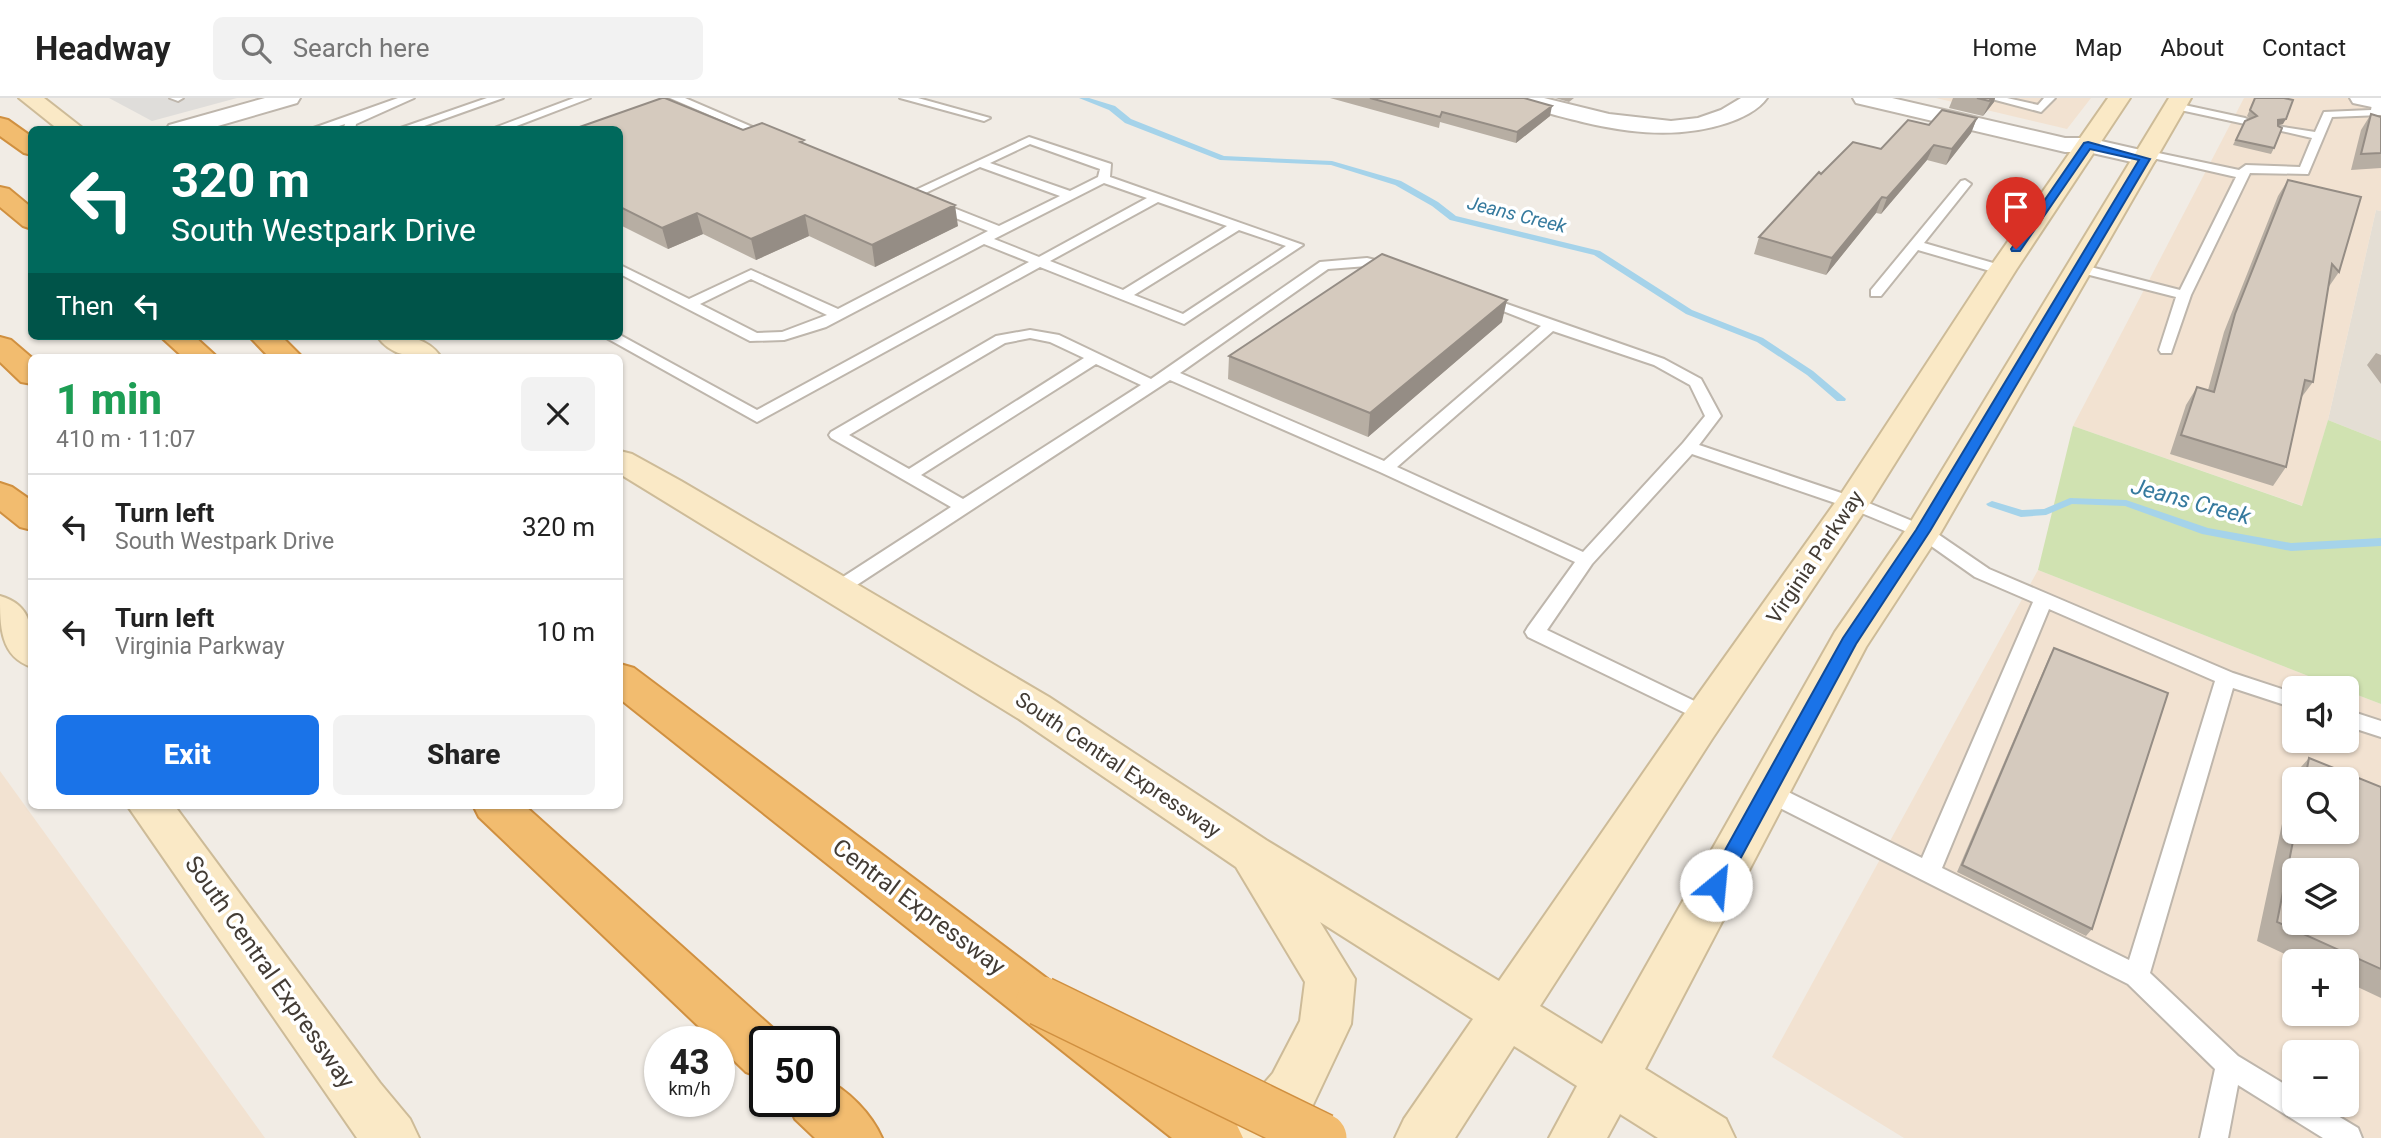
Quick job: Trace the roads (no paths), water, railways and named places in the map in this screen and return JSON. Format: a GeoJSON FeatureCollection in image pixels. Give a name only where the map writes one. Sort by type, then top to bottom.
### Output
{"type":"FeatureCollection","features":[{"type":"Feature","properties":{"kind":"highway"},"geometry":{"type":"LineString","coordinates":[[0,125],[28,145]]}},
{"type":"Feature","properties":{"kind":"highway"},"geometry":{"type":"LineString","coordinates":[[0,194],[28,217]]}},
{"type":"Feature","properties":{"kind":"highway"},"geometry":{"type":"LineString","coordinates":[[180,340],[198,354]]}},
{"type":"Feature","properties":{"kind":"highway"},"geometry":{"type":"LineString","coordinates":[[268,340],[284,354]]}},
{"type":"Feature","properties":{"kind":"highway"},"geometry":{"type":"LineString","coordinates":[[0,346],[28,371]]}},
{"type":"Feature","properties":{"kind":"highway"},"geometry":{"type":"LineString","coordinates":[[0,494],[28,516]]}},
{"type":"Feature","properties":{"kind":"highway","name":"Central Expressway"},"geometry":{"type":"LineString","coordinates":[[623,680],[1215,1138]]}},
{"type":"Feature","properties":{"kind":"highway"},"geometry":{"type":"LineString","coordinates":[[499,809],[749,1040]]}},
{"type":"Feature","properties":{"kind":"highway"},"geometry":{"type":"LineString","coordinates":[[1041,1001],[1322,1138]]}},
{"type":"Feature","properties":{"kind":"highway"},"geometry":{"type":"LineString","coordinates":[[831,1117],[854,1138]]}},
{"type":"Feature","properties":{"kind":"main road"},"geometry":{"type":"LineString","coordinates":[[30,98],[68,126]]}},
{"type":"Feature","properties":{"kind":"main road","name":"Virginia Parkway"},"geometry":{"type":"LineString","coordinates":[[1423,1138],[1706,715],[1853,503],[2002,270],[2119,98]]}},
{"type":"Feature","properties":{"kind":"main road"},"geometry":{"type":"LineString","coordinates":[[1577,1138],[1654,1003],[1766,791],[1849,642],[1923,531],[2178,102]]}},
{"type":"Feature","properties":{"kind":"main road"},"geometry":{"type":"LineString","coordinates":[[398,340],[421,354]]}},
{"type":"Feature","properties":{"kind":"main road","name":"South Central Expressway"},"geometry":{"type":"LineString","coordinates":[[623,463],[1034,708],[1250,853],[1707,1138]]}},
{"type":"Feature","properties":{"kind":"main road"},"geometry":{"type":"LineString","coordinates":[[0,609],[28,648]]}},
{"type":"Feature","properties":{"kind":"main road","name":"South Central Expressway"},"geometry":{"type":"LineString","coordinates":[[152,809],[194,864],[361,1101],[391,1138]]}},
{"type":"Feature","properties":{"kind":"main road"},"geometry":{"type":"LineString","coordinates":[[1250,853],[1331,979],[1325,1024],[1292,1091],[1252,1138]]}},
{"type":"Feature","properties":{"kind":"street"},"geometry":{"type":"LineString","coordinates":[[191,126],[289,98]]}},
{"type":"Feature","properties":{"kind":"street"},"geometry":{"type":"LineString","coordinates":[[1519,98],[1602,119],[1665,128],[1712,124],[1730,117],[1756,98]]}},
{"type":"Feature","properties":{"kind":"street"},"geometry":{"type":"LineString","coordinates":[[1864,98],[1907,103],[2066,145],[2088,145],[2147,156]]}},
{"type":"Feature","properties":{"kind":"lane"},"geometry":{"type":"LineString","coordinates":[[326,126],[409,98]]}},
{"type":"Feature","properties":{"kind":"lane"},"geometry":{"type":"LineString","coordinates":[[412,126],[498,98]]}},
{"type":"Feature","properties":{"kind":"lane"},"geometry":{"type":"LineString","coordinates":[[505,126],[585,98]]}},
{"type":"Feature","properties":{"kind":"lane"},"geometry":{"type":"LineString","coordinates":[[675,98],[787,144]]}},
{"type":"Feature","properties":{"kind":"lane"},"geometry":{"type":"LineString","coordinates":[[905,98],[984,118]]}},
{"type":"Feature","properties":{"kind":"lane"},"geometry":{"type":"LineString","coordinates":[[1993,98],[2041,108],[2050,98]]}},
{"type":"Feature","properties":{"kind":"lane"},"geometry":{"type":"LineString","coordinates":[[2166,350],[2184,295],[2246,169],[2304,171],[2328,114],[2378,113],[2373,100]]}},
{"type":"Feature","properties":{"kind":"lane"},"geometry":{"type":"LineString","coordinates":[[2178,102],[2245,121]]}},
{"type":"Feature","properties":{"kind":"lane"},"geometry":{"type":"LineString","coordinates":[[350,126],[351,122],[363,114]]}},
{"type":"Feature","properties":{"kind":"lane"},"geometry":{"type":"LineString","coordinates":[[2281,128],[2319,136]]}},
{"type":"Feature","properties":{"kind":"lane"},"geometry":{"type":"LineString","coordinates":[[623,271],[755,338],[784,336],[839,315],[1103,178],[1107,167],[1029,140],[905,193],[999,231]]}},
{"type":"Feature","properties":{"kind":"lane"},"geometry":{"type":"LineString","coordinates":[[2147,156],[2243,175]]}},
{"type":"Feature","properties":{"kind":"lane"},"geometry":{"type":"LineString","coordinates":[[979,163],[1070,195]]}},
{"type":"Feature","properties":{"kind":"lane"},"geometry":{"type":"LineString","coordinates":[[983,239],[1184,320],[1296,245],[1103,178]]}},
{"type":"Feature","properties":{"kind":"lane"},"geometry":{"type":"LineString","coordinates":[[1876,293],[1965,184]]}},
{"type":"Feature","properties":{"kind":"lane"},"geometry":{"type":"LineString","coordinates":[[617,340],[757,417],[1157,197]]}},
{"type":"Feature","properties":{"kind":"lane"},"geometry":{"type":"LineString","coordinates":[[1123,296],[1237,225]]}},
{"type":"Feature","properties":{"kind":"lane"},"geometry":{"type":"LineString","coordinates":[[1915,245],[2002,270]]}},
{"type":"Feature","properties":{"kind":"lane"},"geometry":{"type":"LineString","coordinates":[[836,590],[1169,374],[1325,264],[1367,261],[1405,271]]}},
{"type":"Feature","properties":{"kind":"lane"},"geometry":{"type":"LineString","coordinates":[[2079,268],[2184,295]]}},
{"type":"Feature","properties":{"kind":"lane"},"geometry":{"type":"LineString","coordinates":[[689,304],[751,274],[839,315]]}},
{"type":"Feature","properties":{"kind":"lane"},"geometry":{"type":"LineString","coordinates":[[1466,294],[1659,362],[1696,382],[1713,416],[1689,447],[1586,560],[1535,632],[1706,715]]}},
{"type":"Feature","properties":{"kind":"lane"},"geometry":{"type":"LineString","coordinates":[[1386,468],[1551,325]]}},
{"type":"Feature","properties":{"kind":"lane"},"geometry":{"type":"LineString","coordinates":[[964,507],[837,435],[1001,339],[1030,334],[1054,338],[1152,385]]}},
{"type":"Feature","properties":{"kind":"lane"},"geometry":{"type":"LineString","coordinates":[[910,475],[1095,358]]}},
{"type":"Feature","properties":{"kind":"lane"},"geometry":{"type":"LineString","coordinates":[[1169,374],[1386,468],[1586,560]]}},
{"type":"Feature","properties":{"kind":"lane"},"geometry":{"type":"LineString","coordinates":[[1689,447],[1853,503],[1923,531],[1982,572],[2226,678],[2282,697]]}},
{"type":"Feature","properties":{"kind":"lane"},"geometry":{"type":"LineString","coordinates":[[1928,872],[2044,599]]}},
{"type":"Feature","properties":{"kind":"lane"},"geometry":{"type":"LineString","coordinates":[[2137,975],[2226,678]]}},
{"type":"Feature","properties":{"kind":"lane"},"geometry":{"type":"LineString","coordinates":[[2359,722],[2381,729]]}},
{"type":"Feature","properties":{"kind":"lane"},"geometry":{"type":"LineString","coordinates":[[1766,791],[2137,975],[2229,1065],[2348,1138]]}},
{"type":"Feature","properties":{"kind":"lane"},"geometry":{"type":"LineString","coordinates":[[2214,1138],[2229,1065]]}},
{"type":"Feature","properties":{"kind":"waterway","name":"Jeans Creek"},"geometry":{"type":"LineString","coordinates":[[1082,98],[1112,108],[1128,121],[1223,158],[1332,163],[1398,183],[1435,204],[1453,218],[1597,253],[1689,312],[1760,340],[1810,373],[1841,399]]}},
{"type":"Feature","properties":{"kind":"waterway","name":"Jeans Creek"},"geometry":{"type":"LineString","coordinates":[[1992,504],[2021,514],[2046,512],[2070,501],[2126,503],[2206,531],[2291,547],[2381,542]]}}]}
